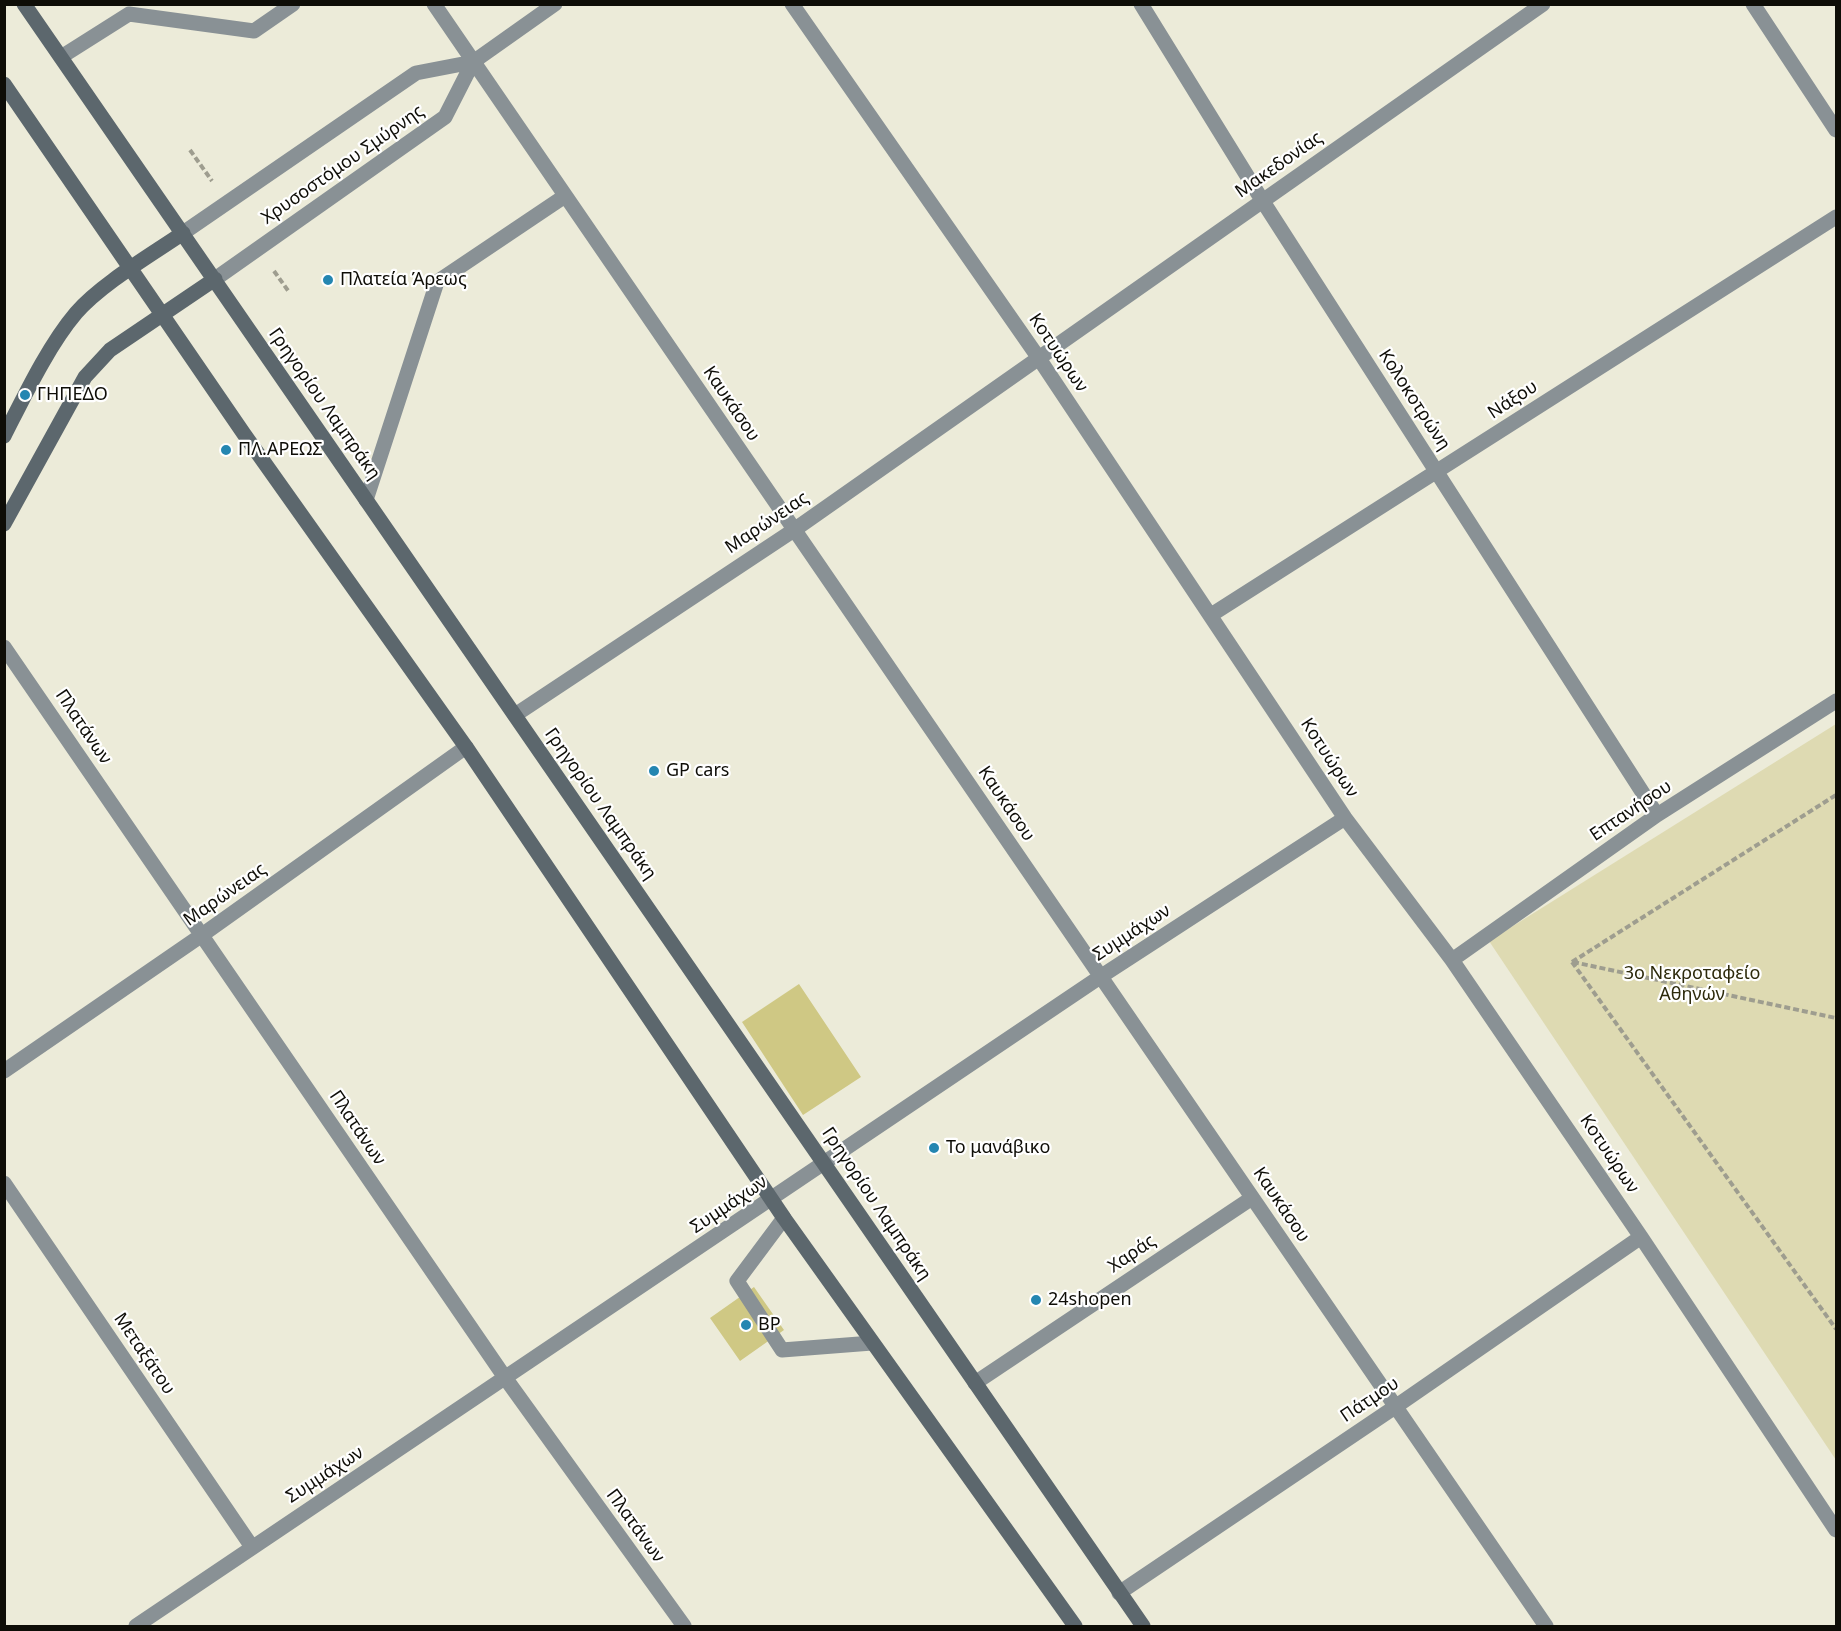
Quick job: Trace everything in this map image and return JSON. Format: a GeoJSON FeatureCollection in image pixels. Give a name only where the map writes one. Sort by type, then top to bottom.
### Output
{"type":"FeatureCollection","features":[{"type":"Feature","properties":{"kind":"main road","name":"Γρηγορίου Λαμπράκη"},"geometry":{"type":"LineString","coordinates":[[24,4],[1143,1626]]}},
{"type":"Feature","properties":{"kind":"main road"},"geometry":{"type":"LineString","coordinates":[[4,84],[162,315],[466,747],[784,1218],[1074,1626]]}},
{"type":"Feature","properties":{"kind":"main road","name":"Χρυσοστόμου Σμύρνης"},"geometry":{"type":"LineString","coordinates":[[4,436],[43,363],[76,313],[89,300],[183,233]]}},
{"type":"Feature","properties":{"kind":"main road","name":"Χρυσοστόμου Σμύρνης"},"geometry":{"type":"LineString","coordinates":[[4,524],[85,377],[110,350],[215,279]]}},
{"type":"Feature","properties":{"kind":"street"},"geometry":{"type":"LineString","coordinates":[[61,57],[129,14],[254,31],[293,4]]}},
{"type":"Feature","properties":{"kind":"street","name":"Καυκάσου"},"geometry":{"type":"LineString","coordinates":[[434,4],[1546,1626]]}},
{"type":"Feature","properties":{"kind":"street"},"geometry":{"type":"LineString","coordinates":[[473,62],[555,4]]}},
{"type":"Feature","properties":{"kind":"street","name":"Κοτυώρων"},"geometry":{"type":"LineString","coordinates":[[792,4],[1038,357],[1345,818],[1452,960],[1641,1237],[1836,1530]]}},
{"type":"Feature","properties":{"kind":"street","name":"Κολοκοτρώνη"},"geometry":{"type":"LineString","coordinates":[[1141,4],[1262,200],[1657,815]]}},
{"type":"Feature","properties":{"kind":"street","name":"Μακεδονίας"},"geometry":{"type":"LineString","coordinates":[[1038,357],[1543,4]]}},
{"type":"Feature","properties":{"kind":"street"},"geometry":{"type":"LineString","coordinates":[[1753,4],[1836,130]]}},
{"type":"Feature","properties":{"kind":"street","name":"Χρυσοστόμου Σμύρνης"},"geometry":{"type":"LineString","coordinates":[[183,233],[416,73],[473,62]]}},
{"type":"Feature","properties":{"kind":"street","name":"Χρυσοστόμου Σμύρνης"},"geometry":{"type":"LineString","coordinates":[[215,279],[445,117],[473,62]]}},
{"type":"Feature","properties":{"kind":"street"},"geometry":{"type":"LineString","coordinates":[[366,500],[437,282],[565,196]]}},
{"type":"Feature","properties":{"kind":"street","name":"Νάξου"},"geometry":{"type":"LineString","coordinates":[[1211,615],[1836,217]]}},
{"type":"Feature","properties":{"kind":"street","name":"Μαρώνειας"},"geometry":{"type":"LineString","coordinates":[[515,715],[794,530],[1038,357]]}},
{"type":"Feature","properties":{"kind":"street","name":"Πλατάνων"},"geometry":{"type":"LineString","coordinates":[[4,647],[506,1379],[684,1626]]}},
{"type":"Feature","properties":{"kind":"street","name":"Επτανήσου"},"geometry":{"type":"LineString","coordinates":[[1452,960],[1657,815],[1836,701]]}},
{"type":"Feature","properties":{"kind":"street","name":"Μαρώνειας"},"geometry":{"type":"LineString","coordinates":[[4,1071],[202,935],[466,747]]}},
{"type":"Feature","properties":{"kind":"street","name":"Συμμάχων"},"geometry":{"type":"LineString","coordinates":[[136,1626],[1100,977],[1345,818]]}},
{"type":"Feature","properties":{"kind":"street","name":"Μεταξάτου"},"geometry":{"type":"LineString","coordinates":[[4,1183],[252,1547]]}},
{"type":"Feature","properties":{"kind":"street","name":"Χαράς"},"geometry":{"type":"LineString","coordinates":[[975,1383],[1252,1198]]}},
{"type":"Feature","properties":{"kind":"street"},"geometry":{"type":"LineString","coordinates":[[784,1218],[737,1281],[783,1350],[872,1343]]}},
{"type":"Feature","properties":{"kind":"street","name":"Πάτμου"},"geometry":{"type":"LineString","coordinates":[[1119,1593],[1395,1407],[1641,1237]]}},
{"type":"Feature","properties":{"kind":"path"},"geometry":{"type":"LineString","coordinates":[[1572,962],[1836,795]]}},
{"type":"Feature","properties":{"kind":"path"},"geometry":{"type":"LineString","coordinates":[[1572,962],[1836,1018]]}},
{"type":"Feature","properties":{"kind":"path"},"geometry":{"type":"LineString","coordinates":[[1572,962],[1836,1329]]}},
{"type":"Feature","properties":{"kind":"green space","name":"3ο Νεκροταφείο Αθηνών"},"geometry":{"type":"Polygon","coordinates":[[[1836,724],[1836,1460],[1489,941],[1836,724]]]}},
{"type":"Feature","properties":{"kind":"building"},"geometry":{"type":"Polygon","coordinates":[[[799,984],[861,1077],[803,1115],[742,1022],[799,984]]]}},
{"type":"Feature","properties":{"kind":"building"},"geometry":{"type":"Polygon","coordinates":[[[754,1287],[784,1330],[740,1361],[710,1318],[754,1287]]]}},
{"type":"Feature","properties":{"kind":"place","name":"Πλατεία Άρεως"},"geometry":{"type":"Point","coordinates":[328,280]}},
{"type":"Feature","properties":{"kind":"place","name":"ΓΗΠΕΔΟ"},"geometry":{"type":"Point","coordinates":[25,395]}},
{"type":"Feature","properties":{"kind":"place","name":"ΠΛ.ΑΡΕΩΣ"},"geometry":{"type":"Point","coordinates":[226,450]}},
{"type":"Feature","properties":{"kind":"place","name":"GP cars"},"geometry":{"type":"Point","coordinates":[654,771]}},
{"type":"Feature","properties":{"kind":"place","name":"Το μανάβικο"},"geometry":{"type":"Point","coordinates":[934,1148]}},
{"type":"Feature","properties":{"kind":"place","name":"24shopen"},"geometry":{"type":"Point","coordinates":[1036,1300]}},
{"type":"Feature","properties":{"kind":"place","name":"BP"},"geometry":{"type":"Point","coordinates":[746,1325]}}]}
